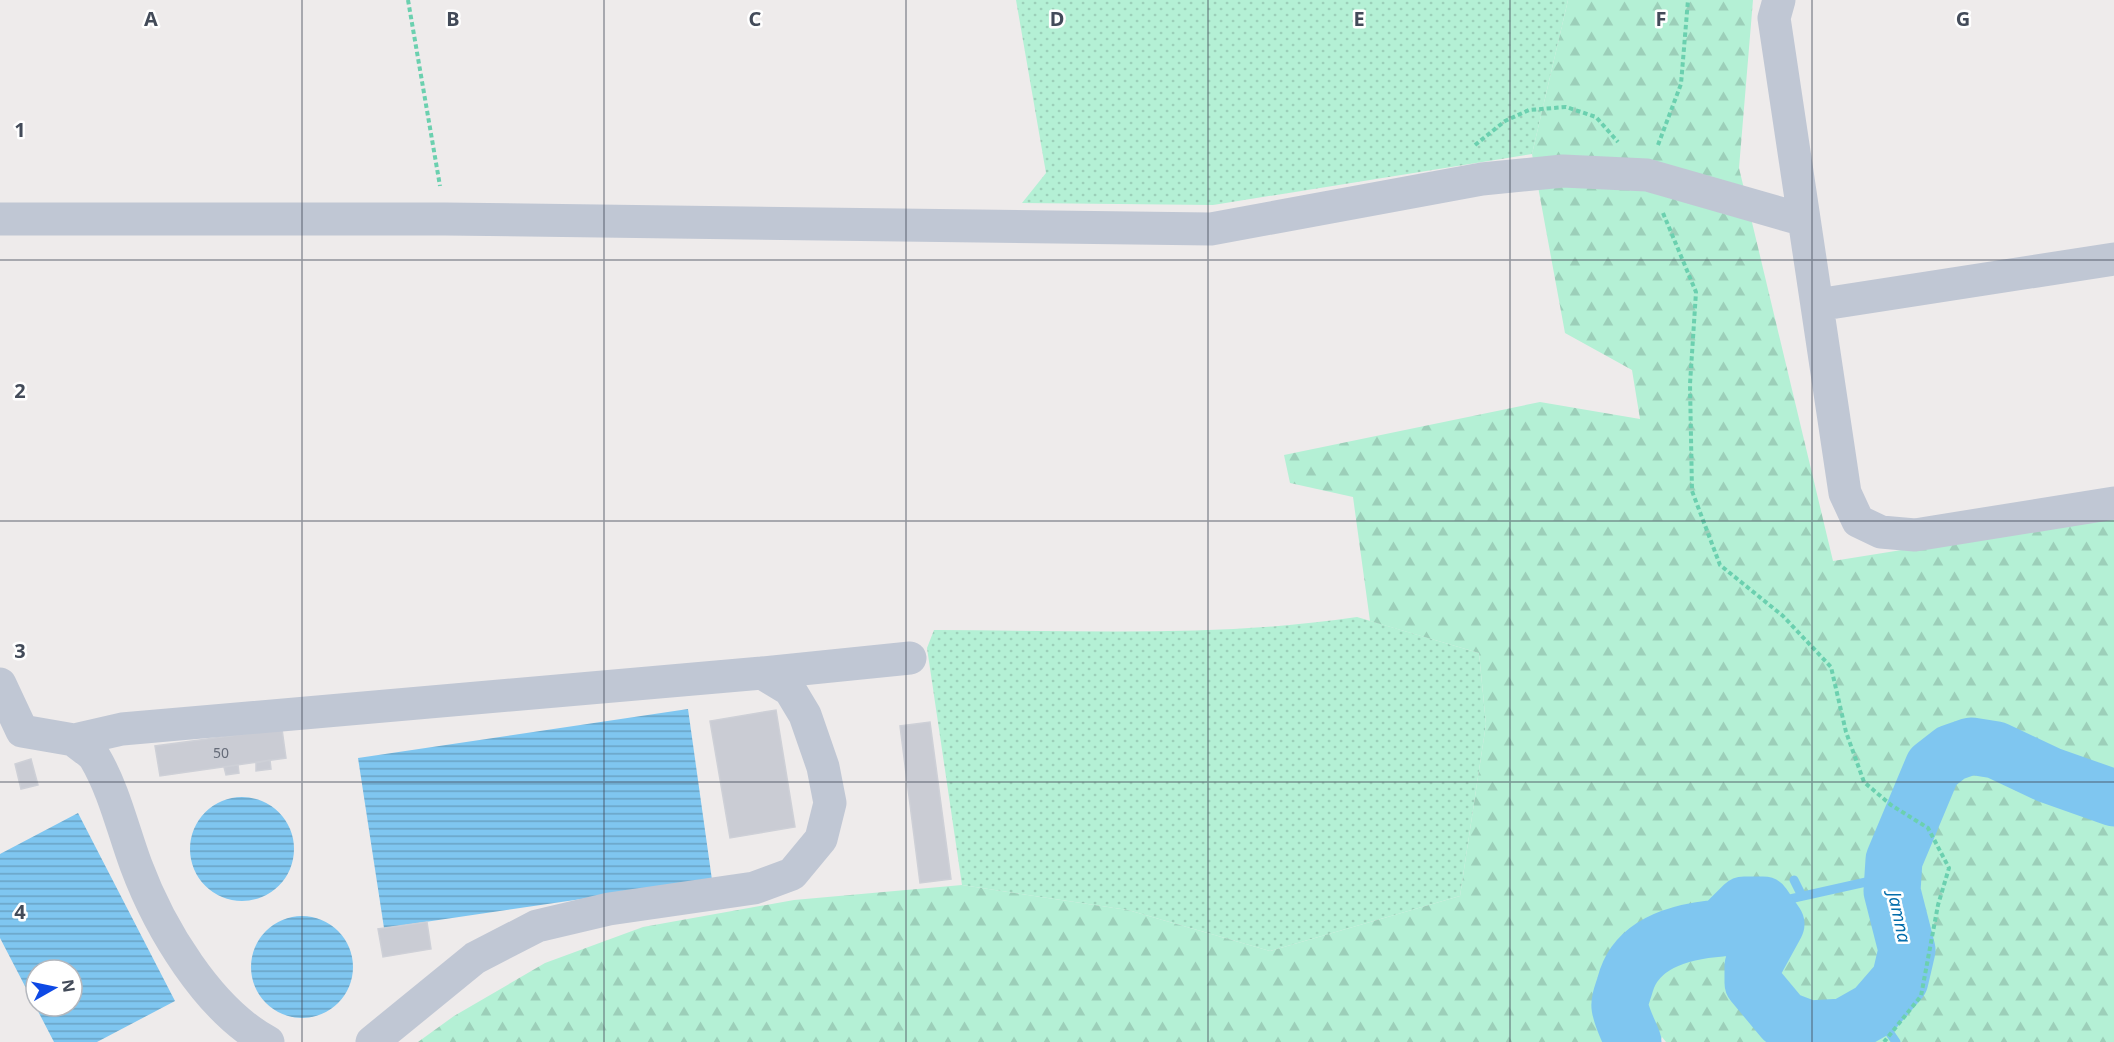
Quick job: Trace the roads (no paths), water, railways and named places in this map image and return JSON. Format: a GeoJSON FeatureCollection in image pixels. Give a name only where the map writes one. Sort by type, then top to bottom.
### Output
{"type":"FeatureCollection","features":[{"type":"Feature","properties":{"kind":"lane"},"geometry":{"type":"LineString","coordinates":[[1779,0],[1774,18],[1845,493],[1858,521],[1881,532],[1915,535],[2114,503]]}},
{"type":"Feature","properties":{"kind":"lane"},"geometry":{"type":"LineString","coordinates":[[0,219],[445,219],[1211,230],[1482,179],[1563,171],[1647,175],[1804,220]]}},
{"type":"Feature","properties":{"kind":"lane"},"geometry":{"type":"LineString","coordinates":[[1817,305],[2114,259]]}},
{"type":"Feature","properties":{"kind":"lane"},"geometry":{"type":"LineString","coordinates":[[0,684],[22,732],[74,740],[122,729],[910,658]]}},
{"type":"Feature","properties":{"kind":"lane"},"geometry":{"type":"LineString","coordinates":[[372,1042],[475,958],[537,926],[609,909],[754,888],[792,874],[821,839],[830,803],[823,767],[805,715],[790,690],[762,673]]}},
{"type":"Feature","properties":{"kind":"lane"},"geometry":{"type":"LineString","coordinates":[[74,740],[94,756],[137,868],[161,920],[193,972],[223,1006],[255,1035],[268,1042]]}},
{"type":"Feature","properties":{"kind":"water"},"geometry":{"type":"Polygon","coordinates":[[[688,709],[712,880],[384,928],[358,758],[688,709]]]}},
{"type":"Feature","properties":{"kind":"water"},"geometry":{"type":"Polygon","coordinates":[[[242,797],[262,801],[279,812],[290,829],[294,849],[290,869],[279,886],[262,897],[242,901],[222,897],[205,886],[194,869],[190,849],[194,829],[205,812],[222,801],[242,797]]]}},
{"type":"Feature","properties":{"kind":"water"},"geometry":{"type":"Polygon","coordinates":[[[78,813],[175,1001],[97,1042],[54,1042],[42,1018],[84,1018],[84,958],[24,958],[24,984],[0,938],[0,854],[78,813]]]}},
{"type":"Feature","properties":{"kind":"water"},"geometry":{"type":"Polygon","coordinates":[[[302,916],[331,924],[345,938],[353,967],[345,996],[331,1010],[302,1018],[273,1010],[259,996],[251,967],[259,938],[273,924],[302,916]]]}},
{"type":"Feature","properties":{"kind":"waterway","name":"Jamna"},"geometry":{"type":"LineString","coordinates":[[1633,1042],[1620,1005],[1631,970],[1639,958],[1650,949],[1676,936],[1721,928],[1744,905],[1763,905],[1776,924],[1753,966],[1753,983],[1783,1019],[1809,1029],[1844,1027],[1874,1010],[1900,980],[1907,950],[1892,891],[1894,860],[1933,767],[1951,753],[1971,746],[1996,750],[2049,775],[2114,798]]}},
{"type":"Feature","properties":{"kind":"waterway"},"geometry":{"type":"LineString","coordinates":[[1763,905],[1893,876]]}},
{"type":"Feature","properties":{"kind":"waterway"},"geometry":{"type":"LineString","coordinates":[[1794,880],[1802,896]]}},
{"type":"Feature","properties":{"kind":"waterway"},"geometry":{"type":"LineString","coordinates":[[1874,1010],[1896,1042]]}}]}
